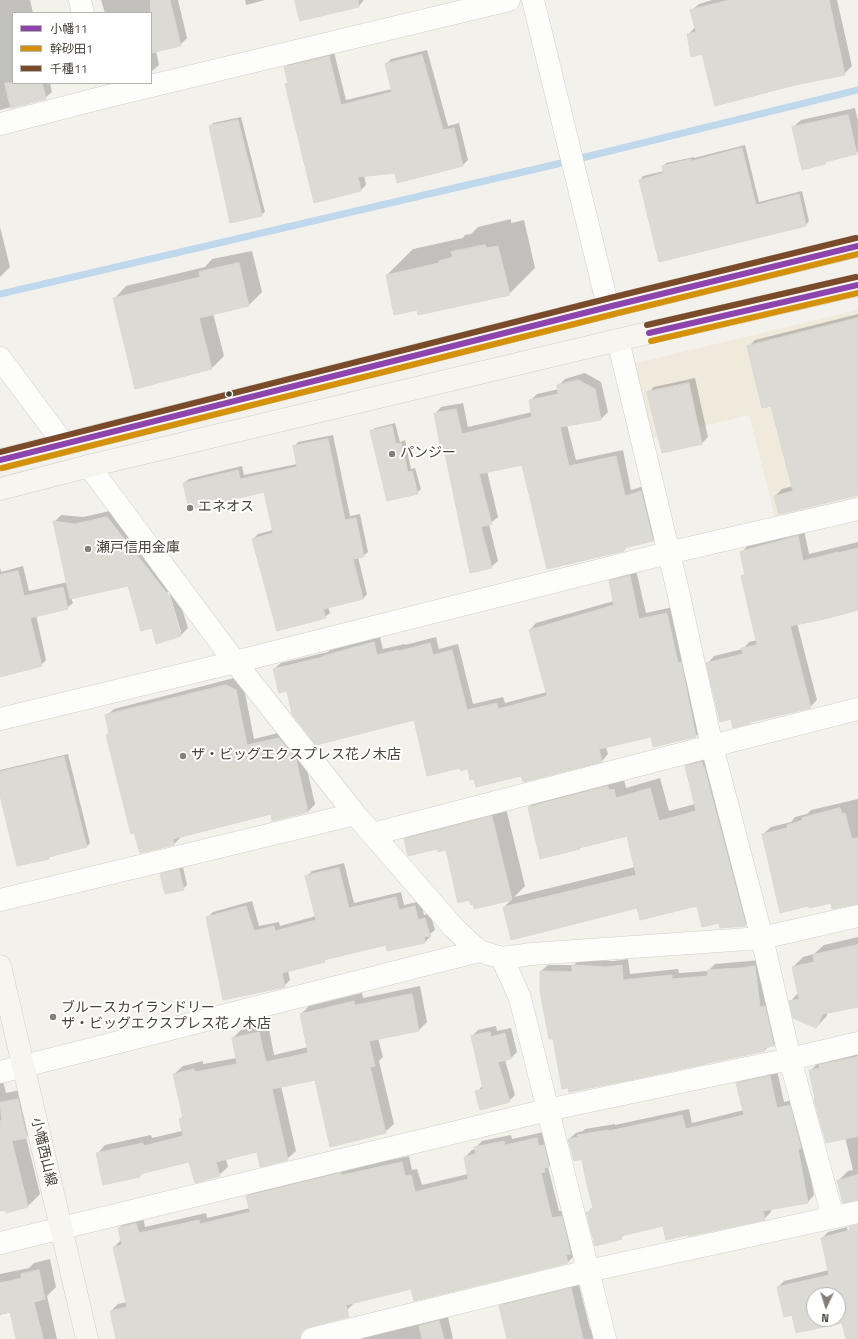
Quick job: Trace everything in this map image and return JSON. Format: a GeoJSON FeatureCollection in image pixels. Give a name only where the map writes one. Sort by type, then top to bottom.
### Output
{"type":"FeatureCollection","features":[{"type":"Feature","properties":{"kind":"street"},"geometry":{"type":"LineString","coordinates":[[80,0],[83,12]]}},
{"type":"Feature","properties":{"kind":"street"},"geometry":{"type":"LineString","coordinates":[[152,79],[509,0]]}},
{"type":"Feature","properties":{"kind":"street"},"geometry":{"type":"LineString","coordinates":[[533,0],[608,307]]}},
{"type":"Feature","properties":{"kind":"street"},"geometry":{"type":"LineString","coordinates":[[0,124],[103,90],[130,84]]}},
{"type":"Feature","properties":{"kind":"street"},"geometry":{"type":"LineString","coordinates":[[0,460],[608,307],[858,246]]}},
{"type":"Feature","properties":{"kind":"street"},"geometry":{"type":"LineString","coordinates":[[0,489],[89,466],[618,340],[858,285]]}},
{"type":"Feature","properties":{"kind":"street"},"geometry":{"type":"LineString","coordinates":[[618,340],[678,591],[712,746],[762,938],[790,1059],[833,1217]]}},
{"type":"Feature","properties":{"kind":"street"},"geometry":{"type":"LineString","coordinates":[[0,358],[64,444]]}},
{"type":"Feature","properties":{"kind":"street"},"geometry":{"type":"LineString","coordinates":[[89,466],[235,662],[355,814],[454,928],[479,951],[502,958],[532,954],[762,938],[858,916]]}},
{"type":"Feature","properties":{"kind":"street"},"geometry":{"type":"LineString","coordinates":[[0,719],[235,662],[668,553],[858,509]]}},
{"type":"Feature","properties":{"kind":"street"},"geometry":{"type":"LineString","coordinates":[[372,834],[712,746],[858,710]]}},
{"type":"Feature","properties":{"kind":"street"},"geometry":{"type":"LineString","coordinates":[[0,900],[355,814]]}},
{"type":"Feature","properties":{"kind":"street"},"geometry":{"type":"LineString","coordinates":[[0,1072],[479,951]]}},
{"type":"Feature","properties":{"kind":"street"},"geometry":{"type":"LineString","coordinates":[[502,958],[520,998],[605,1339]]}},
{"type":"Feature","properties":{"kind":"street","name":"小幡西山線"},"geometry":{"type":"LineString","coordinates":[[0,966],[87,1339]]}},
{"type":"Feature","properties":{"kind":"street"},"geometry":{"type":"LineString","coordinates":[[0,1243],[547,1110],[790,1059],[858,1043]]}},
{"type":"Feature","properties":{"kind":"street"},"geometry":{"type":"LineString","coordinates":[[312,1339],[338,1336],[588,1272],[858,1212]]}},
{"type":"Feature","properties":{"kind":"shaded area"},"geometry":{"type":"Polygon","coordinates":[[[858,310],[858,501],[776,521],[749,415],[651,439],[632,364],[858,310]]]}},
{"type":"Feature","properties":{"kind":"building"},"geometry":{"type":"Polygon","coordinates":[[[151,0],[170,0],[181,46],[152,53],[151,0]]]}},
{"type":"Feature","properties":{"kind":"building"},"geometry":{"type":"Polygon","coordinates":[[[295,0],[358,0],[359,7],[300,21],[295,0]]]}},
{"type":"Feature","properties":{"kind":"building"},"geometry":{"type":"Polygon","coordinates":[[[730,0],[829,0],[845,75],[795,85],[715,106],[702,54],[691,57],[687,34],[696,32],[690,10],[730,0]]]}},
{"type":"Feature","properties":{"kind":"building"},"geometry":{"type":"Polygon","coordinates":[[[422,55],[443,130],[454,128],[463,166],[397,183],[395,173],[358,177],[361,191],[314,203],[285,84],[288,83],[284,67],[329,56],[341,105],[392,92],[385,64],[422,55]]]}},
{"type":"Feature","properties":{"kind":"building"},"geometry":{"type":"Polygon","coordinates":[[[5,83],[42,84],[46,99],[11,108],[5,83]]]}},
{"type":"Feature","properties":{"kind":"building"},"geometry":{"type":"Polygon","coordinates":[[[848,115],[857,154],[825,162],[826,164],[802,170],[792,127],[848,115]]]}},
{"type":"Feature","properties":{"kind":"building"},"geometry":{"type":"Polygon","coordinates":[[[238,120],[262,216],[230,223],[209,126],[238,120]]]}},
{"type":"Feature","properties":{"kind":"building"},"geometry":{"type":"Polygon","coordinates":[[[742,148],[756,205],[799,194],[806,226],[659,262],[639,180],[663,173],[662,166],[691,159],[691,161],[742,148]]]}},
{"type":"Feature","properties":{"kind":"building"},"geometry":{"type":"Polygon","coordinates":[[[485,245],[486,248],[498,246],[510,295],[418,315],[417,310],[394,315],[386,275],[439,263],[439,261],[453,257],[451,252],[485,245]]]}},
{"type":"Feature","properties":{"kind":"building"},"geometry":{"type":"Polygon","coordinates":[[[239,263],[249,306],[199,318],[212,369],[135,389],[113,298],[200,277],[199,272],[239,263]]]}},
{"type":"Feature","properties":{"kind":"building"},"geometry":{"type":"Polygon","coordinates":[[[858,318],[858,495],[779,514],[774,496],[793,491],[771,406],[762,408],[747,346],[858,318]]]}},
{"type":"Feature","properties":{"kind":"building"},"geometry":{"type":"Polygon","coordinates":[[[578,380],[595,389],[601,420],[560,427],[569,466],[616,456],[625,496],[641,491],[653,541],[624,548],[624,551],[547,569],[522,465],[479,474],[492,524],[481,527],[492,568],[470,573],[443,444],[440,444],[434,413],[456,409],[462,434],[532,417],[529,400],[558,394],[557,385],[578,380]]]}},
{"type":"Feature","properties":{"kind":"building"},"geometry":{"type":"Polygon","coordinates":[[[689,383],[702,444],[662,453],[647,392],[689,383]]]}},
{"type":"Feature","properties":{"kind":"building"},"geometry":{"type":"Polygon","coordinates":[[[392,426],[396,444],[401,443],[408,472],[412,471],[418,494],[387,501],[370,431],[392,426]]]}},
{"type":"Feature","properties":{"kind":"building"},"geometry":{"type":"Polygon","coordinates":[[[328,439],[345,520],[356,518],[364,557],[353,559],[363,599],[323,609],[326,618],[277,631],[252,539],[273,533],[264,492],[189,510],[183,483],[238,470],[240,479],[297,467],[293,446],[328,439]]]}},
{"type":"Feature","properties":{"kind":"building"},"geometry":{"type":"Polygon","coordinates":[[[107,517],[170,597],[181,636],[156,644],[152,628],[141,631],[128,586],[70,599],[53,521],[75,524],[107,517]]]}},
{"type":"Feature","properties":{"kind":"building"},"geometry":{"type":"Polygon","coordinates":[[[798,536],[803,561],[858,548],[858,610],[825,619],[790,626],[811,708],[751,722],[733,728],[731,719],[720,722],[706,663],[743,654],[741,648],[757,645],[741,576],[745,575],[740,552],[798,536]]]}},
{"type":"Feature","properties":{"kind":"building"},"geometry":{"type":"Polygon","coordinates":[[[18,571],[24,596],[63,587],[68,609],[30,618],[42,666],[0,677],[0,575],[18,571]]]}},
{"type":"Feature","properties":{"kind":"building"},"geometry":{"type":"Polygon","coordinates":[[[630,576],[639,619],[667,613],[678,663],[681,662],[696,737],[653,747],[651,737],[599,749],[602,762],[523,782],[521,776],[476,787],[474,779],[470,780],[468,769],[461,771],[460,768],[427,776],[414,720],[316,745],[292,714],[287,691],[279,693],[273,669],[323,657],[374,642],[377,655],[430,643],[433,655],[452,650],[467,710],[497,703],[498,709],[547,696],[529,630],[614,605],[609,581],[630,576]]]}},
{"type":"Feature","properties":{"kind":"building"},"geometry":{"type":"Polygon","coordinates":[[[226,685],[236,690],[247,745],[279,738],[296,759],[308,812],[272,821],[271,814],[173,839],[174,845],[140,853],[134,833],[131,834],[106,735],[109,734],[105,715],[226,685]]]}},
{"type":"Feature","properties":{"kind":"building"},"geometry":{"type":"Polygon","coordinates":[[[64,757],[87,847],[49,857],[49,859],[17,866],[0,795],[0,772],[64,757]]]}},
{"type":"Feature","properties":{"kind":"building"},"geometry":{"type":"Polygon","coordinates":[[[702,762],[746,926],[720,928],[719,923],[702,927],[697,906],[640,920],[637,908],[511,940],[503,907],[636,875],[627,836],[540,859],[528,807],[608,786],[609,790],[614,789],[616,798],[650,788],[659,821],[696,811],[685,766],[702,762]]]}},
{"type":"Feature","properties":{"kind":"building"},"geometry":{"type":"Polygon","coordinates":[[[840,808],[842,814],[845,813],[852,839],[858,838],[858,904],[832,909],[831,903],[809,908],[808,906],[780,913],[762,834],[787,828],[787,825],[803,820],[802,818],[840,808]]]}},
{"type":"Feature","properties":{"kind":"building"},"geometry":{"type":"Polygon","coordinates":[[[492,816],[512,900],[474,909],[473,904],[471,905],[469,900],[458,903],[446,850],[438,852],[437,849],[408,856],[404,839],[492,816]]]}},
{"type":"Feature","properties":{"kind":"building"},"geometry":{"type":"Polygon","coordinates":[[[339,868],[349,908],[396,897],[399,910],[415,906],[418,920],[425,918],[430,936],[424,937],[425,943],[387,951],[386,945],[324,960],[325,962],[282,973],[285,987],[223,1000],[206,917],[246,906],[254,931],[274,926],[275,931],[316,920],[305,876],[339,868]]]}},
{"type":"Feature","properties":{"kind":"building"},"geometry":{"type":"Polygon","coordinates":[[[179,869],[184,890],[165,894],[160,874],[179,869]]]}},
{"type":"Feature","properties":{"kind":"building"},"geometry":{"type":"Polygon","coordinates":[[[858,945],[858,1007],[823,1014],[816,1028],[793,1018],[789,1001],[799,999],[792,967],[814,962],[813,955],[858,945]]]}},
{"type":"Feature","properties":{"kind":"building"},"geometry":{"type":"Polygon","coordinates":[[[572,965],[607,967],[622,965],[623,980],[672,975],[672,979],[708,976],[707,970],[755,966],[760,1007],[765,1006],[774,1046],[764,1048],[765,1051],[569,1092],[568,1088],[562,1089],[553,1039],[549,1039],[540,991],[540,971],[572,972],[572,965]]]}},
{"type":"Feature","properties":{"kind":"building"},"geometry":{"type":"Polygon","coordinates":[[[412,994],[419,1031],[369,1041],[375,1066],[370,1067],[386,1133],[330,1147],[315,1080],[272,1089],[288,1160],[260,1167],[257,1152],[216,1162],[220,1176],[195,1183],[189,1162],[140,1174],[140,1177],[103,1185],[96,1153],[143,1143],[144,1146],[183,1136],[179,1119],[183,1118],[173,1074],[194,1069],[195,1072],[237,1064],[232,1038],[259,1032],[266,1062],[308,1053],[300,1014],[354,1001],[355,1005],[412,994]]]}},
{"type":"Feature","properties":{"kind":"building"},"geometry":{"type":"Polygon","coordinates":[[[490,1032],[491,1037],[505,1033],[511,1059],[498,1062],[510,1102],[480,1110],[475,1091],[483,1089],[471,1036],[490,1032]]]}},
{"type":"Feature","properties":{"kind":"building"},"geometry":{"type":"Polygon","coordinates":[[[858,1057],[858,1136],[826,1143],[814,1100],[809,1070],[820,1068],[819,1065],[858,1057]]]}},
{"type":"Feature","properties":{"kind":"building"},"geometry":{"type":"Polygon","coordinates":[[[770,1076],[777,1108],[790,1105],[801,1148],[798,1149],[808,1203],[763,1211],[765,1220],[688,1236],[666,1240],[663,1226],[621,1236],[622,1239],[595,1246],[586,1212],[590,1212],[590,1209],[593,1208],[582,1159],[574,1161],[568,1139],[578,1137],[577,1135],[609,1131],[682,1115],[686,1129],[744,1115],[736,1083],[770,1076]]]}},
{"type":"Feature","properties":{"kind":"building"},"geometry":{"type":"Polygon","coordinates":[[[18,1099],[27,1138],[12,1141],[28,1207],[6,1213],[5,1210],[0,1211],[0,1121],[2,1120],[0,1103],[18,1099]]]}},
{"type":"Feature","properties":{"kind":"building"},"geometry":{"type":"Polygon","coordinates":[[[537,1138],[539,1146],[544,1145],[549,1167],[544,1168],[545,1172],[541,1173],[552,1218],[562,1216],[570,1252],[570,1254],[566,1255],[568,1263],[414,1301],[411,1289],[346,1305],[349,1317],[309,1327],[303,1330],[300,1335],[300,1339],[116,1339],[110,1311],[127,1307],[113,1247],[122,1245],[118,1228],[136,1223],[139,1233],[199,1220],[200,1224],[250,1212],[246,1196],[341,1173],[342,1175],[402,1162],[405,1176],[411,1175],[415,1192],[468,1179],[464,1157],[476,1154],[474,1147],[504,1141],[505,1145],[537,1138]]]}},
{"type":"Feature","properties":{"kind":"building"},"geometry":{"type":"Polygon","coordinates":[[[858,1175],[858,1200],[843,1203],[837,1181],[858,1175]]]}},
{"type":"Feature","properties":{"kind":"building"},"geometry":{"type":"Polygon","coordinates":[[[858,1225],[858,1339],[846,1339],[843,1327],[846,1327],[846,1287],[806,1287],[806,1327],[824,1327],[796,1333],[792,1315],[784,1317],[777,1287],[829,1275],[821,1238],[850,1230],[849,1227],[858,1225]]]}},
{"type":"Feature","properties":{"kind":"building"},"geometry":{"type":"Polygon","coordinates":[[[39,1270],[45,1299],[34,1302],[43,1339],[16,1339],[10,1312],[0,1314],[0,1283],[22,1278],[21,1274],[39,1270]]]}},
{"type":"Feature","properties":{"kind":"building"},"geometry":{"type":"Polygon","coordinates":[[[571,1288],[583,1339],[507,1339],[499,1306],[571,1288]]]}},
{"type":"Feature","properties":{"kind":"building"},"geometry":{"type":"Polygon","coordinates":[[[439,1321],[444,1339],[422,1339],[419,1326],[439,1321]]]}},
{"type":"Feature","properties":{"kind":"waterway"},"geometry":{"type":"LineString","coordinates":[[0,294],[553,165],[858,90]]}},
{"type":"Feature","properties":{"kind":"transit line","name":"千種11"},"geometry":{"type":"LineString","coordinates":[[0,452],[606,299],[856,238]]}},
{"type":"Feature","properties":{"kind":"transit line","name":"小幡11"},"geometry":{"type":"LineString","coordinates":[[0,460],[608,307],[858,246]]}},
{"type":"Feature","properties":{"kind":"transit line","name":"幹砂田1"},"geometry":{"type":"LineString","coordinates":[[2,468],[858,254]]}},
{"type":"Feature","properties":{"kind":"transit line","name":"千種11"},"geometry":{"type":"LineString","coordinates":[[647,325],[856,277]]}},
{"type":"Feature","properties":{"kind":"transit line","name":"小幡11"},"geometry":{"type":"LineString","coordinates":[[649,333],[858,285]]}},
{"type":"Feature","properties":{"kind":"transit line","name":"幹砂田1"},"geometry":{"type":"LineString","coordinates":[[651,341],[858,293]]}},
{"type":"Feature","properties":{"kind":"place","name":"パンジー"},"geometry":{"type":"Point","coordinates":[392,454]}},
{"type":"Feature","properties":{"kind":"place","name":"エネオス"},"geometry":{"type":"Point","coordinates":[190,508]}},
{"type":"Feature","properties":{"kind":"place","name":"瀬戸信用金庫"},"geometry":{"type":"Point","coordinates":[88,549]}},
{"type":"Feature","properties":{"kind":"place","name":"ザ・ビッグエクスプレス花ノ木店"},"geometry":{"type":"Point","coordinates":[183,756]}},
{"type":"Feature","properties":{"kind":"place","name":"ブルースカイランドリー ザ・ビッグエクスプレス花ノ木店"},"geometry":{"type":"Point","coordinates":[53,1017]}}]}
